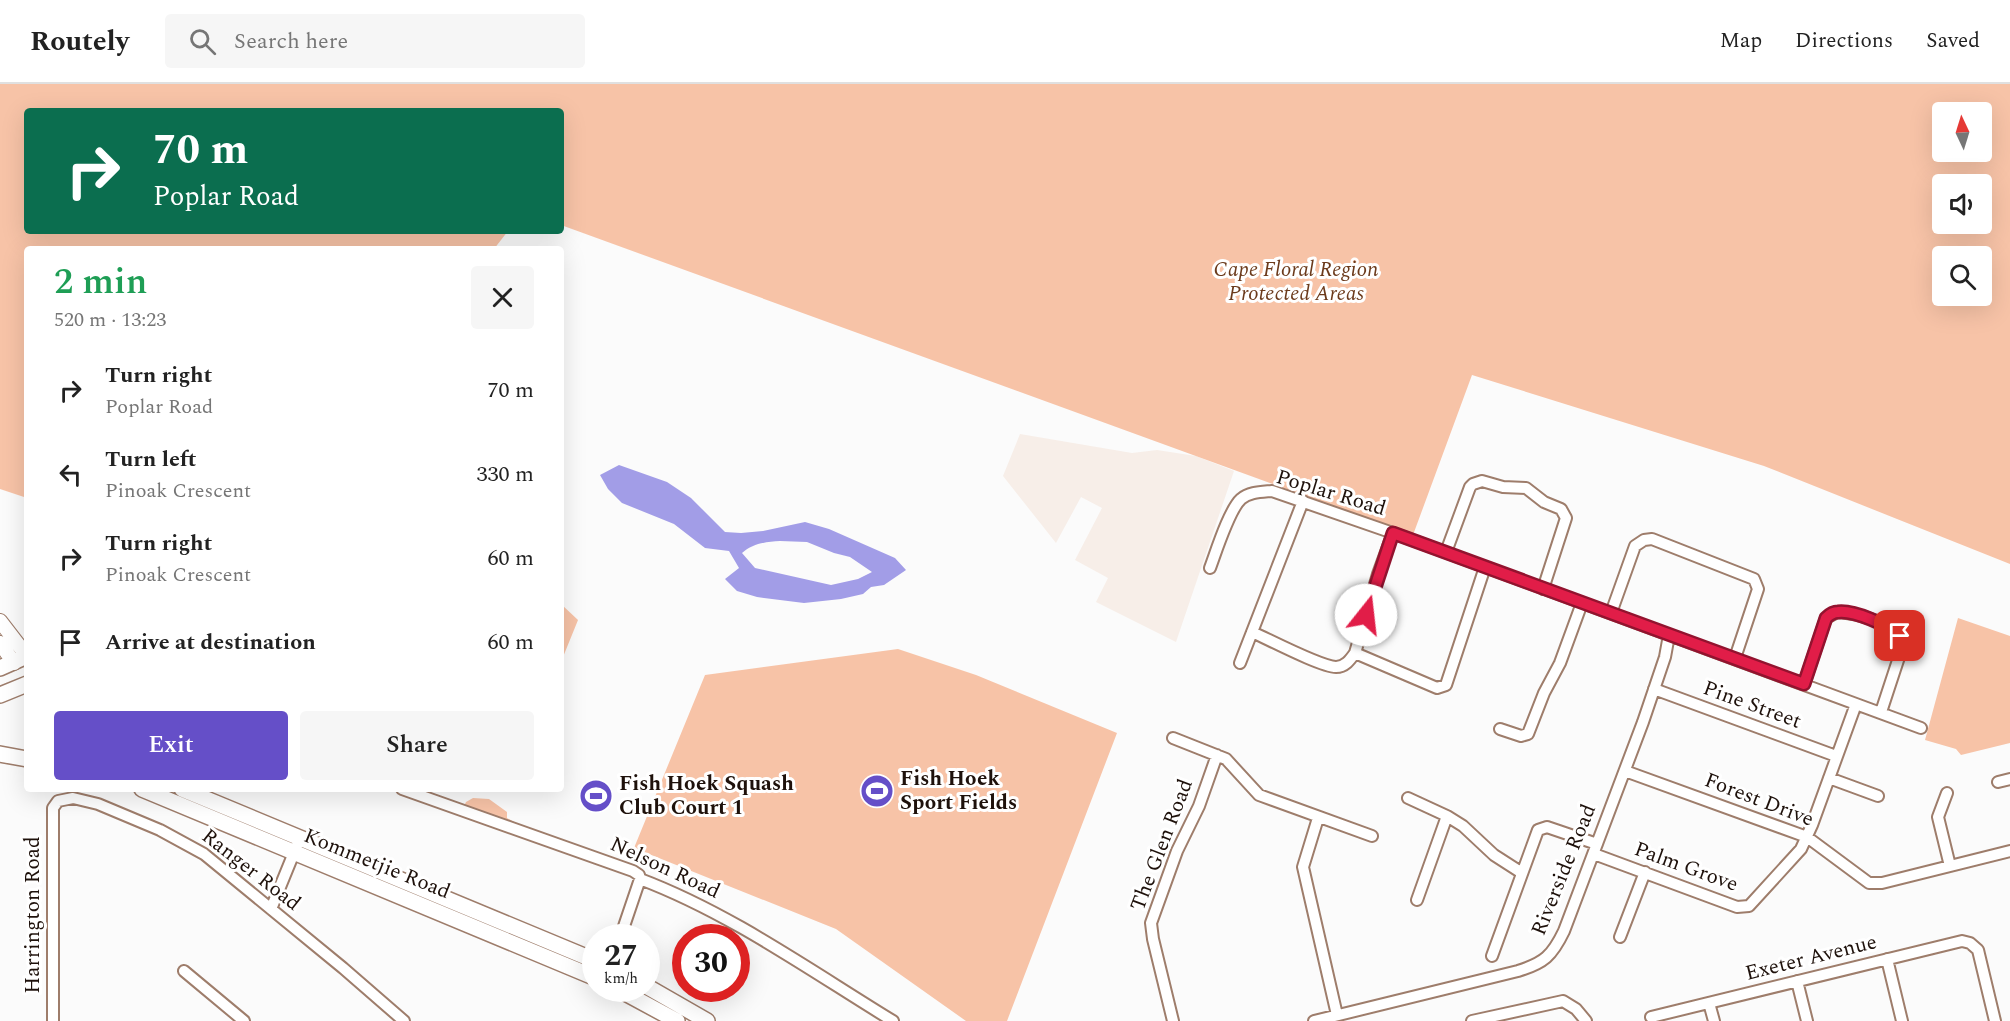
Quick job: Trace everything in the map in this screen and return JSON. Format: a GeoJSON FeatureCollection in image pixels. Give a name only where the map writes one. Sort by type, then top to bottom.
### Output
{"type":"FeatureCollection","features":[{"type":"Feature","properties":{"kind":"main road"},"geometry":{"type":"LineString","coordinates":[[17,661],[24,678]]}},
{"type":"Feature","properties":{"kind":"main road"},"geometry":{"type":"LineString","coordinates":[[0,695],[24,686]]}},
{"type":"Feature","properties":{"kind":"main road"},"geometry":{"type":"LineString","coordinates":[[0,754],[24,758]]}},
{"type":"Feature","properties":{"kind":"main road","name":"Kommetjie Road"},"geometry":{"type":"LineString","coordinates":[[149,792],[298,845],[582,956]]}},
{"type":"Feature","properties":{"kind":"main road","name":"Kommetjie Road"},"geometry":{"type":"LineString","coordinates":[[188,792],[298,845],[582,972]]}},
{"type":"Feature","properties":{"kind":"main road"},"geometry":{"type":"LineString","coordinates":[[660,994],[707,1021]]}},
{"type":"Feature","properties":{"kind":"main road"},"geometry":{"type":"LineString","coordinates":[[642,1002],[677,1021]]}},
{"type":"Feature","properties":{"kind":"street"},"geometry":{"type":"LineString","coordinates":[[1446,552],[1473,484],[1482,481],[1503,487],[1526,488],[1544,502],[1561,509],[1566,518],[1543,589]]}},
{"type":"Feature","properties":{"kind":"street","name":"Poplar Road"},"geometry":{"type":"LineString","coordinates":[[1210,568],[1233,511],[1241,499],[1255,492],[1272,491],[1446,552],[1921,728]]}},
{"type":"Feature","properties":{"kind":"street"},"geometry":{"type":"LineString","coordinates":[[1240,663],[1303,501]]}},
{"type":"Feature","properties":{"kind":"street"},"geometry":{"type":"LineString","coordinates":[[1252,632],[1329,666],[1343,666],[1349,662],[1355,653],[1378,574],[1393,533]]}},
{"type":"Feature","properties":{"kind":"street"},"geometry":{"type":"LineString","coordinates":[[1611,613],[1635,546],[1644,540],[1652,539],[1754,579],[1758,589],[1735,658]]}},
{"type":"Feature","properties":{"kind":"street"},"geometry":{"type":"LineString","coordinates":[[1355,653],[1437,688],[1446,685],[1485,567]]}},
{"type":"Feature","properties":{"kind":"street"},"geometry":{"type":"LineString","coordinates":[[1500,729],[1521,736],[1528,734],[1544,693],[1560,663],[1582,603]]}},
{"type":"Feature","properties":{"kind":"street"},"geometry":{"type":"LineString","coordinates":[[1804,684],[1826,618],[1837,612],[1872,620],[1894,630],[1900,636],[1903,645],[1881,712]]}},
{"type":"Feature","properties":{"kind":"street"},"geometry":{"type":"LineString","coordinates":[[0,621],[17,661]]}},
{"type":"Feature","properties":{"kind":"street","name":"Riverside Road"},"geometry":{"type":"LineString","coordinates":[[1314,1021],[1518,971],[1547,958],[1558,944],[1625,771],[1665,657],[1669,635]]}},
{"type":"Feature","properties":{"kind":"street"},"geometry":{"type":"LineString","coordinates":[[0,643],[17,661]]}},
{"type":"Feature","properties":{"kind":"street","name":"Pine Street"},"geometry":{"type":"LineString","coordinates":[[1654,689],[1836,756]]}},
{"type":"Feature","properties":{"kind":"street","name":"Palm Grove"},"geometry":{"type":"LineString","coordinates":[[1522,873],[1538,830],[1550,828],[1645,872],[1737,907],[1749,906],[1802,849],[1856,704]]}},
{"type":"Feature","properties":{"kind":"street"},"geometry":{"type":"LineString","coordinates":[[1173,738],[1218,755],[1231,763],[1259,795],[1372,836]]}},
{"type":"Feature","properties":{"kind":"street","name":"The Glen Road"},"geometry":{"type":"LineString","coordinates":[[1173,1021],[1151,923],[1177,851],[1199,806],[1218,755]]}},
{"type":"Feature","properties":{"kind":"street","name":"Forest Drive"},"geometry":{"type":"LineString","coordinates":[[1625,771],[1807,837],[1869,882],[1882,883],[2010,851]]}},
{"type":"Feature","properties":{"kind":"street"},"geometry":{"type":"LineString","coordinates":[[1828,778],[1878,796]]}},
{"type":"Feature","properties":{"kind":"street"},"geometry":{"type":"LineString","coordinates":[[1998,782],[2010,779]]}},
{"type":"Feature","properties":{"kind":"street","name":"Nelson Road"},"geometry":{"type":"LineString","coordinates":[[410,792],[633,871],[639,875],[640,879],[710,910],[893,1021]]}},
{"type":"Feature","properties":{"kind":"street"},"geometry":{"type":"LineString","coordinates":[[1947,793],[1938,817],[1950,866]]}},
{"type":"Feature","properties":{"kind":"street","name":"Ranger Road"},"geometry":{"type":"LineString","coordinates":[[53,808],[61,800],[73,798],[86,800],[160,830],[204,854],[404,1021]]}},
{"type":"Feature","properties":{"kind":"street"},"geometry":{"type":"LineString","coordinates":[[1408,798],[1463,826],[1494,855],[1522,873],[1492,956]]}},
{"type":"Feature","properties":{"kind":"street","name":"Harrington Road"},"geometry":{"type":"LineString","coordinates":[[53,808],[53,1021]]}},
{"type":"Feature","properties":{"kind":"street"},"geometry":{"type":"LineString","coordinates":[[1417,900],[1447,816]]}},
{"type":"Feature","properties":{"kind":"street"},"geometry":{"type":"LineString","coordinates":[[1318,818],[1303,867],[1337,1015]]}},
{"type":"Feature","properties":{"kind":"street"},"geometry":{"type":"LineString","coordinates":[[271,909],[298,845]]}},
{"type":"Feature","properties":{"kind":"street"},"geometry":{"type":"LineString","coordinates":[[1620,937],[1645,872]]}},
{"type":"Feature","properties":{"kind":"street"},"geometry":{"type":"LineString","coordinates":[[625,924],[640,879]]}},
{"type":"Feature","properties":{"kind":"street","name":"Exeter Avenue"},"geometry":{"type":"LineString","coordinates":[[1651,1017],[1958,941],[1970,943],[1978,950],[1995,1021]]}},
{"type":"Feature","properties":{"kind":"street"},"geometry":{"type":"LineString","coordinates":[[1887,959],[1902,1021]]}},
{"type":"Feature","properties":{"kind":"street"},"geometry":{"type":"LineString","coordinates":[[184,971],[244,1021]]}},
{"type":"Feature","properties":{"kind":"street"},"geometry":{"type":"LineString","coordinates":[[1797,981],[1807,1021]]}},
{"type":"Feature","properties":{"kind":"street"},"geometry":{"type":"LineString","coordinates":[[1472,1021],[1563,1001],[1576,1009],[1586,1021]]}},
{"type":"Feature","properties":{"kind":"street"},"geometry":{"type":"LineString","coordinates":[[1709,1003],[1714,1021]]}},
{"type":"Feature","properties":{"kind":"shaded area"},"geometry":{"type":"Polygon","coordinates":[[[1020,434],[1132,453],[1157,450],[1196,456],[1234,471],[1176,642],[1096,602],[1108,578],[1075,560],[1102,508],[1081,497],[1056,543],[1003,476],[1020,434]]]}},
{"type":"Feature","properties":{"kind":"shaded area"},"geometry":{"type":"Polygon","coordinates":[[[619,465],[667,482],[691,498],[725,532],[763,531],[805,522],[829,529],[895,558],[906,570],[884,585],[871,587],[863,594],[841,599],[804,603],[757,597],[737,591],[725,579],[739,568],[729,551],[705,548],[674,524],[622,503],[608,489],[600,475],[619,465]],[[807,542],[765,543],[755,545],[742,553],[755,568],[831,585],[858,579],[872,572],[850,557],[807,542]]]}},
{"type":"Feature","properties":{"kind":"green space","name":"Cape Floral Region Protected Areas"},"geometry":{"type":"Polygon","coordinates":[[[0,84],[2010,84],[2010,564],[1764,466],[1472,375],[1413,535],[564,226],[564,108],[24,108],[24,234],[506,234],[496,246],[24,246],[24,497],[0,489],[0,84]]]}},
{"type":"Feature","properties":{"kind":"green space"},"geometry":{"type":"Polygon","coordinates":[[[564,607],[578,620],[564,655],[564,607]]]}},
{"type":"Feature","properties":{"kind":"green space"},"geometry":{"type":"Polygon","coordinates":[[[1958,618],[2010,636],[2010,743],[1961,755],[1956,749],[1925,740],[1958,618]]]}},
{"type":"Feature","properties":{"kind":"green space","name":"Fish Hoek Sport Fields"},"geometry":{"type":"Polygon","coordinates":[[[898,649],[976,675],[1117,733],[1007,1021],[966,1021],[836,929],[634,848],[705,675],[898,649]]]}},
{"type":"Feature","properties":{"kind":"green space"},"geometry":{"type":"Polygon","coordinates":[[[473,798],[489,799],[507,812],[507,818],[516,823],[516,826],[464,806],[473,798]]]}},
{"type":"Feature","properties":{"kind":"place","name":"Fish Hoek Sport Fields"},"geometry":{"type":"Point","coordinates":[877,791]}},
{"type":"Feature","properties":{"kind":"place","name":"Fish Hoek Squash Club Court 1"},"geometry":{"type":"Point","coordinates":[596,796]}},
{"type":"Feature","properties":{"kind":"route"},"geometry":{"type":"LineString","coordinates":[[1366,615],[1393,533],[1804,684],[1826,618],[1830,614],[1846,612],[1872,620],[1894,630],[1900,636]]}}]}
